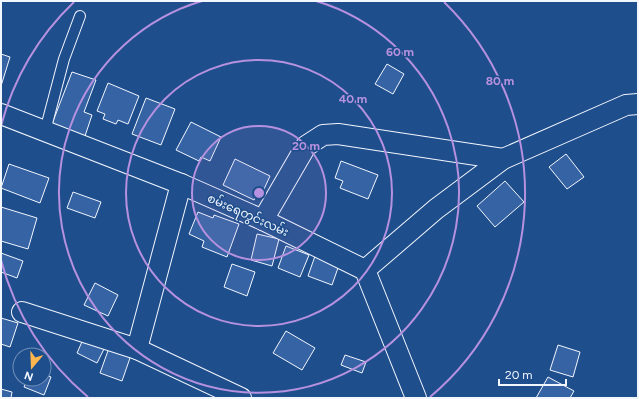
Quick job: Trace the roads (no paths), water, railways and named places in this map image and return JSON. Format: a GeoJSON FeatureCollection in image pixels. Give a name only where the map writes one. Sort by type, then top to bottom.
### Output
{"type":"FeatureCollection","features":[{"type":"Feature","properties":{"kind":"street"},"geometry":{"type":"LineString","coordinates":[[416,398],[364,270],[436,209],[503,158],[626,105],[638,104]]}},
{"type":"Feature","properties":{"kind":"street","name":"စမ်းရေတွင်းလမ်း"},"geometry":{"type":"LineString","coordinates":[[2,120],[45,131],[181,184],[263,220],[364,270]]}},
{"type":"Feature","properties":{"kind":"street"},"geometry":{"type":"LineString","coordinates":[[263,220],[306,146],[323,135],[338,134],[503,158]]}},
{"type":"Feature","properties":{"kind":"street"},"geometry":{"type":"LineString","coordinates":[[137,349],[181,184]]}},
{"type":"Feature","properties":{"kind":"street"},"geometry":{"type":"LineString","coordinates":[[22,312],[137,349],[241,398]]}},
{"type":"Feature","properties":{"kind":"lane"},"geometry":{"type":"LineString","coordinates":[[45,131],[64,59],[80,16]]}}]}
